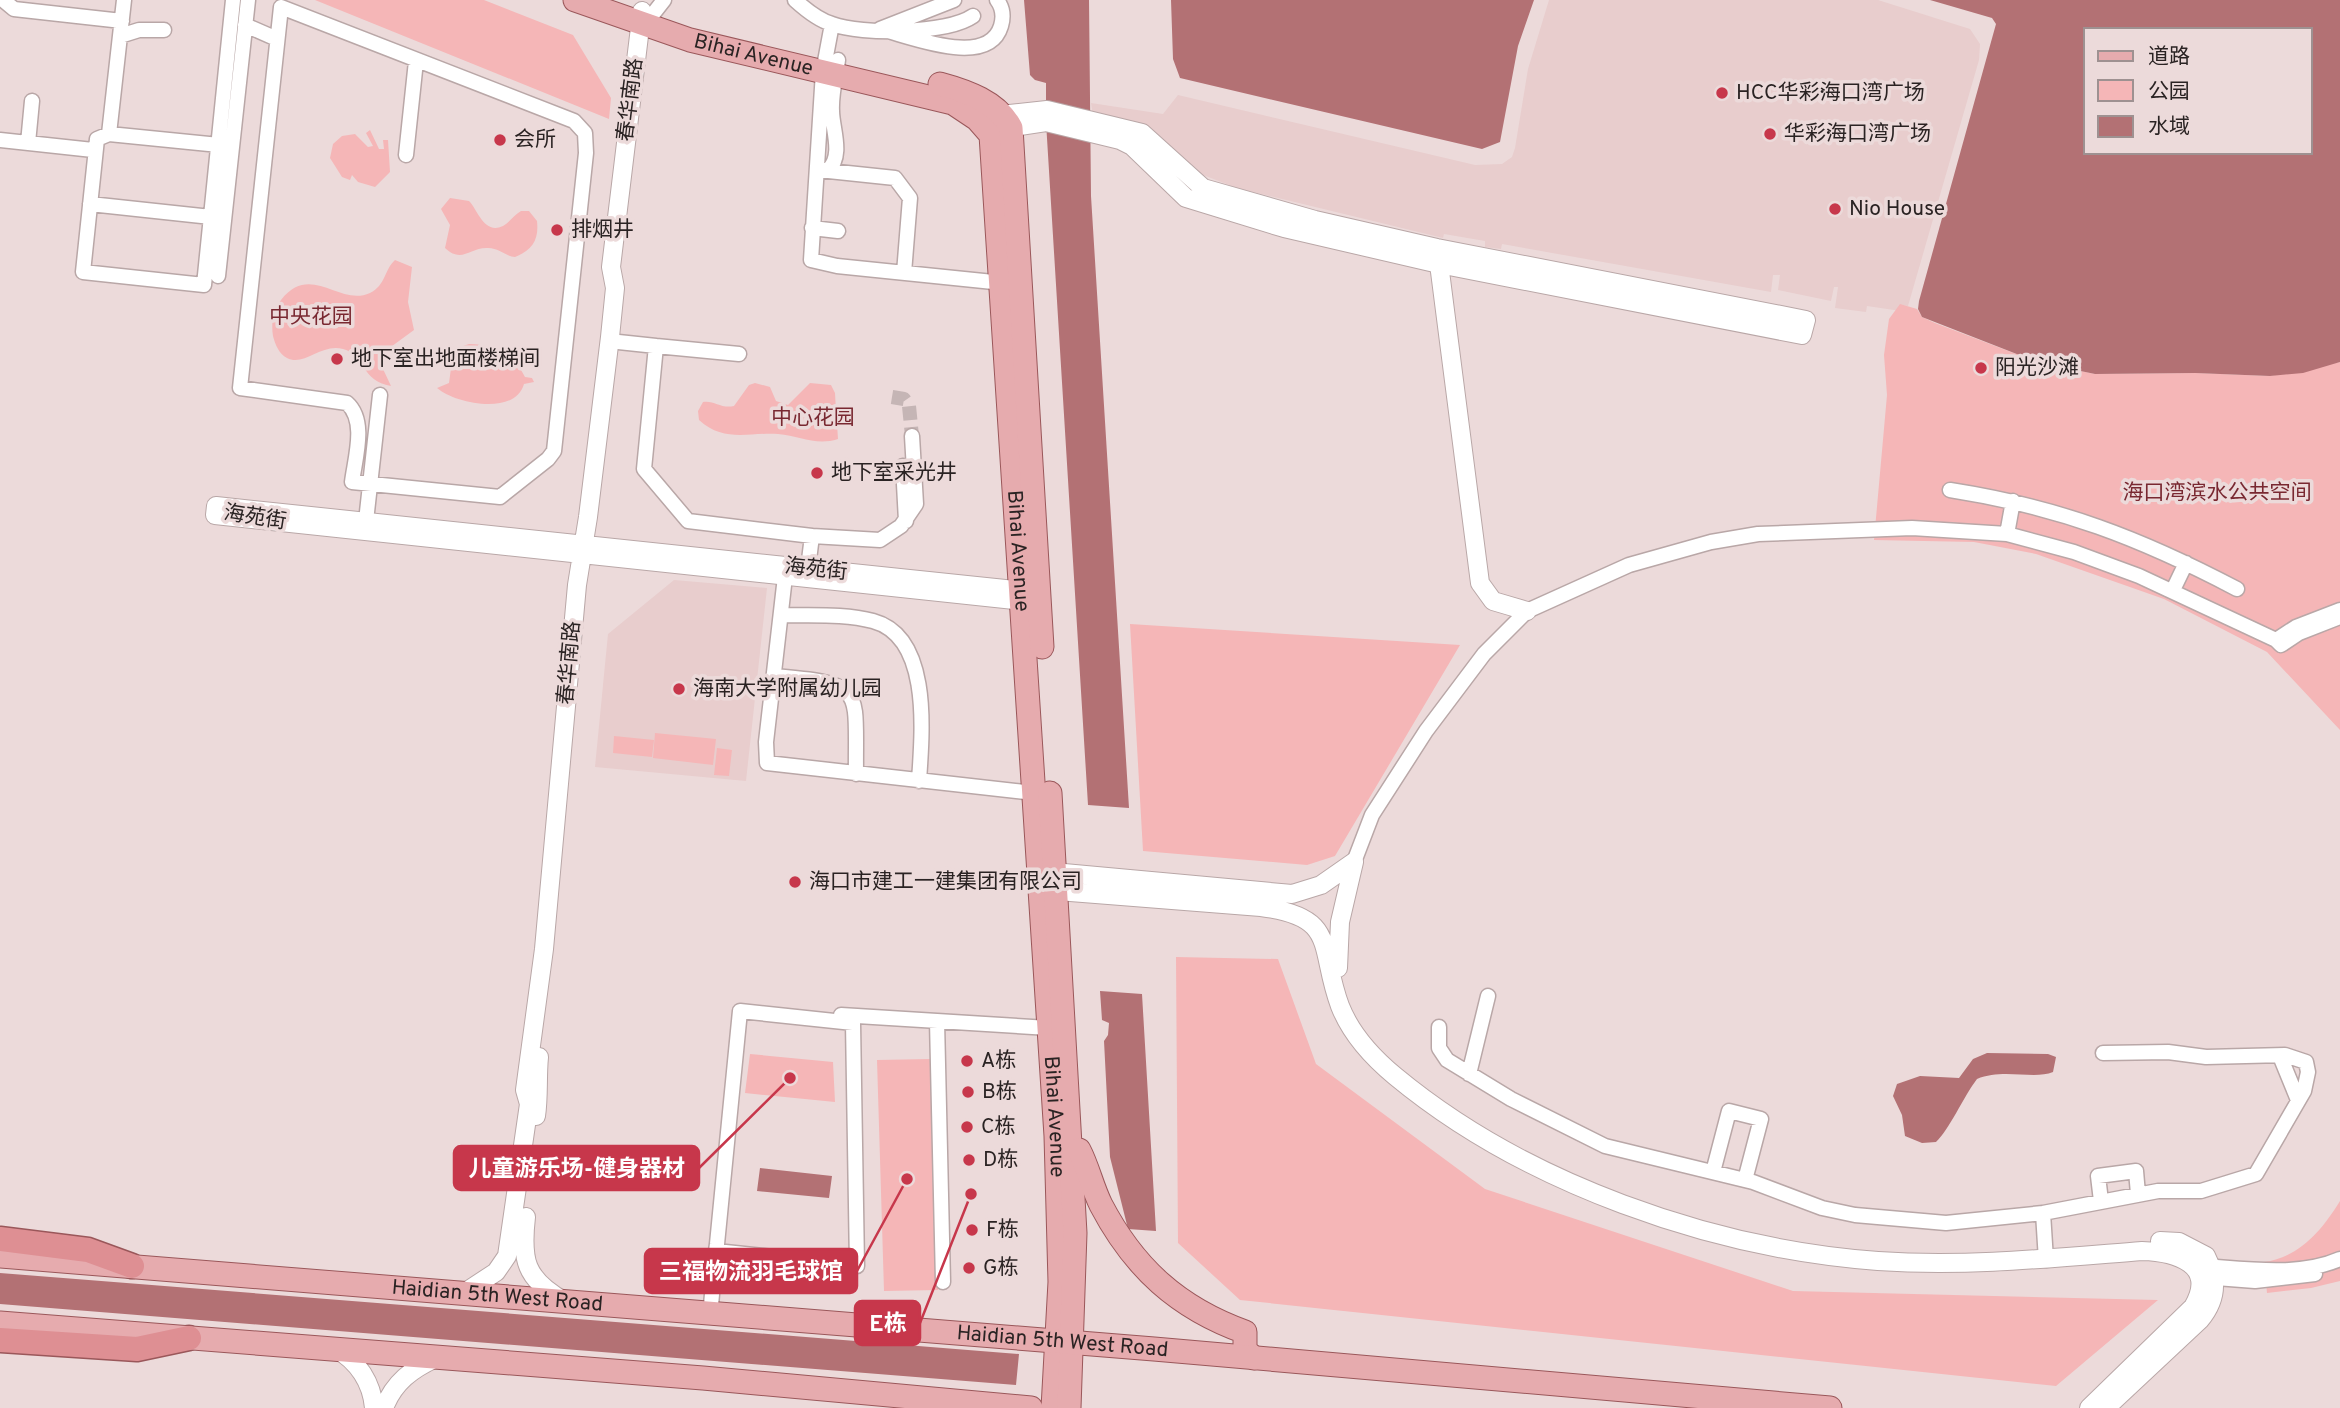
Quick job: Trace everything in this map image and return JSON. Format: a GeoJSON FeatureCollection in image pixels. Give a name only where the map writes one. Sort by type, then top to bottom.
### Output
{"type":"FeatureCollection","features":[{"type":"Feature","properties":{"kind":"highway"},"geometry":{"type":"LineString","coordinates":[[0,1239],[88,1250],[132,1266]]}},
{"type":"Feature","properties":{"kind":"highway"},"geometry":{"type":"LineString","coordinates":[[0,1340],[137,1349],[189,1338]]}},
{"type":"Feature","properties":{"kind":"main road","name":"Bihai Avenue"},"geometry":{"type":"LineString","coordinates":[[575,0],[650,16],[831,66],[953,103],[994,123]]}},
{"type":"Feature","properties":{"kind":"main road","name":"Bihai Avenue"},"geometry":{"type":"LineString","coordinates":[[612,0],[650,16]]}},
{"type":"Feature","properties":{"kind":"main road","name":"Bihai Avenue"},"geometry":{"type":"LineString","coordinates":[[994,123],[991,135],[1031,597],[1034,793],[1048,881],[1049,1028],[1069,1408]]}},
{"type":"Feature","properties":{"kind":"main road","name":"Bihai Avenue"},"geometry":{"type":"LineString","coordinates":[[994,123],[1031,597],[1048,881],[1072,1139],[1075,1233],[1065,1342],[1053,1408]]}},
{"type":"Feature","properties":{"kind":"main road"},"geometry":{"type":"LineString","coordinates":[[1072,1139],[1102,1205],[1133,1257],[1167,1291],[1188,1306],[1213,1320],[1245,1332],[1245,1350],[1254,1358]]}},
{"type":"Feature","properties":{"kind":"main road","name":"Haidian 5th West Road"},"geometry":{"type":"LineString","coordinates":[[0,1256],[1065,1342],[1830,1408]]}},
{"type":"Feature","properties":{"kind":"main road"},"geometry":{"type":"LineString","coordinates":[[0,1323],[1031,1408]]}},
{"type":"Feature","properties":{"kind":"street"},"geometry":{"type":"LineString","coordinates":[[3,0],[8,7],[22,5],[121,20]]}},
{"type":"Feature","properties":{"kind":"street"},"geometry":{"type":"LineString","coordinates":[[109,134],[124,0]]}},
{"type":"Feature","properties":{"kind":"street"},"geometry":{"type":"LineString","coordinates":[[219,145],[109,134],[97,139],[93,150],[83,272],[204,285],[219,145],[233,0]]}},
{"type":"Feature","properties":{"kind":"street"},"geometry":{"type":"LineString","coordinates":[[218,276],[248,0]]}},
{"type":"Feature","properties":{"kind":"street"},"geometry":{"type":"LineString","coordinates":[[795,0],[832,24],[861,30],[931,29],[963,23],[973,16]]}},
{"type":"Feature","properties":{"kind":"street"},"geometry":{"type":"LineString","coordinates":[[880,29],[954,0]]}},
{"type":"Feature","properties":{"kind":"street"},"geometry":{"type":"LineString","coordinates":[[880,29],[939,45],[983,47],[991,43],[1000,29],[1003,13],[997,0]]}},
{"type":"Feature","properties":{"kind":"street"},"geometry":{"type":"LineString","coordinates":[[281,7],[416,61],[574,121],[585,133],[586,152],[554,451],[548,459],[500,497],[352,482],[358,422],[355,412],[347,403],[240,388],[281,7]]}},
{"type":"Feature","properties":{"kind":"street","name":"春华南路"},"geometry":{"type":"LineString","coordinates":[[464,1293],[503,1265],[512,1234],[529,1104],[525,1090],[544,949],[613,341],[615,288],[611,267],[650,16]]}},
{"type":"Feature","properties":{"kind":"street"},"geometry":{"type":"LineString","coordinates":[[819,170],[828,170],[833,163],[827,123],[832,24]]}},
{"type":"Feature","properties":{"kind":"street"},"geometry":{"type":"LineString","coordinates":[[244,25],[277,39]]}},
{"type":"Feature","properties":{"kind":"street"},"geometry":{"type":"LineString","coordinates":[[120,36],[139,30],[164,30]]}},
{"type":"Feature","properties":{"kind":"street"},"geometry":{"type":"LineString","coordinates":[[406,155],[416,61]]}},
{"type":"Feature","properties":{"kind":"street"},"geometry":{"type":"LineString","coordinates":[[28,143],[32,101]]}},
{"type":"Feature","properties":{"kind":"street"},"geometry":{"type":"LineString","coordinates":[[994,123],[1035,116],[1101,129],[1142,133],[1203,188],[1289,214],[1442,257],[1802,335],[1806,320],[1442,257]]}},
{"type":"Feature","properties":{"kind":"street"},"geometry":{"type":"LineString","coordinates":[[0,140],[93,150]]}},
{"type":"Feature","properties":{"kind":"street"},"geometry":{"type":"LineString","coordinates":[[819,170],[810,256],[814,263],[1003,283]]}},
{"type":"Feature","properties":{"kind":"street"},"geometry":{"type":"LineString","coordinates":[[819,170],[895,178],[910,198],[904,273]]}},
{"type":"Feature","properties":{"kind":"street"},"geometry":{"type":"LineString","coordinates":[[90,204],[211,217]]}},
{"type":"Feature","properties":{"kind":"street"},"geometry":{"type":"LineString","coordinates":[[812,228],[838,231]]}},
{"type":"Feature","properties":{"kind":"street"},"geometry":{"type":"LineString","coordinates":[[1442,257],[1480,583],[1493,601],[1527,611]]}},
{"type":"Feature","properties":{"kind":"street"},"geometry":{"type":"LineString","coordinates":[[613,341],[739,354]]}},
{"type":"Feature","properties":{"kind":"street"},"geometry":{"type":"LineString","coordinates":[[656,346],[644,469],[688,521],[873,541],[887,537],[906,521],[916,504],[912,436]]}},
{"type":"Feature","properties":{"kind":"street"},"geometry":{"type":"LineString","coordinates":[[366,527],[380,395]]}},
{"type":"Feature","properties":{"kind":"street"},"geometry":{"type":"LineString","coordinates":[[903,467],[906,521]]}},
{"type":"Feature","properties":{"kind":"street"},"geometry":{"type":"LineString","coordinates":[[1950,490],[2013,501],[2089,522],[2186,563],[2236,589]]}},
{"type":"Feature","properties":{"kind":"street"},"geometry":{"type":"LineString","coordinates":[[2007,534],[2013,501]]}},
{"type":"Feature","properties":{"kind":"street","name":"海苑街"},"geometry":{"type":"LineString","coordinates":[[366,527],[216,506],[215,515],[366,527],[1031,597]]}},
{"type":"Feature","properties":{"kind":"street"},"geometry":{"type":"LineString","coordinates":[[2045,1256],[1909,1255],[1790,1242],[1692,1219],[1631,1199],[1561,1169],[1507,1141],[1398,1070],[1381,1054],[1352,1013],[1343,992],[1337,956],[1339,922],[1354,862],[1372,814],[1426,731],[1484,654],[1527,611],[1629,565],[1711,542],[1758,534],[1933,528],[2007,534],[2074,552],[2173,590],[2276,640],[2281,645],[2299,633],[2340,617]]}},
{"type":"Feature","properties":{"kind":"street"},"geometry":{"type":"LineString","coordinates":[[808,573],[812,536]]}},
{"type":"Feature","properties":{"kind":"street","name":"春华南路"},"geometry":{"type":"LineString","coordinates":[[564,1301],[538,1283],[529,1270],[524,1236],[540,1083],[537,1074],[554,950],[570,796],[568,777],[588,550]]}},
{"type":"Feature","properties":{"kind":"street"},"geometry":{"type":"LineString","coordinates":[[2173,590],[2186,563]]}},
{"type":"Feature","properties":{"kind":"street"},"geometry":{"type":"LineString","coordinates":[[785,571],[765,753],[767,763],[1034,793]]}},
{"type":"Feature","properties":{"kind":"street"},"geometry":{"type":"LineString","coordinates":[[2276,640],[2296,627],[2340,610]]}},
{"type":"Feature","properties":{"kind":"street"},"geometry":{"type":"LineString","coordinates":[[780,614],[872,621],[888,627],[907,647],[914,661],[920,715],[919,781]]}},
{"type":"Feature","properties":{"kind":"street"},"geometry":{"type":"LineString","coordinates":[[774,676],[837,683],[849,692],[855,705],[856,774]]}},
{"type":"Feature","properties":{"kind":"street"},"geometry":{"type":"LineString","coordinates":[[1048,881],[1292,894],[1321,885],[1354,862]]}},
{"type":"Feature","properties":{"kind":"street"},"geometry":{"type":"LineString","coordinates":[[1048,881],[1292,911],[1305,918],[1323,941],[1337,997],[1350,1026],[1362,1044],[1395,1076],[1510,1152],[1567,1180],[1637,1208],[1721,1234],[1855,1259],[1962,1263],[2164,1241],[2194,1248],[2206,1256],[2200,1290],[2193,1307],[2089,1408]]}},
{"type":"Feature","properties":{"kind":"street"},"geometry":{"type":"LineString","coordinates":[[1469,1074],[1488,996]]}},
{"type":"Feature","properties":{"kind":"street"},"geometry":{"type":"LineString","coordinates":[[710,1314],[740,1011],[746,1009],[1049,1028]]}},
{"type":"Feature","properties":{"kind":"street"},"geometry":{"type":"LineString","coordinates":[[739,1087],[746,1009]]}},
{"type":"Feature","properties":{"kind":"street"},"geometry":{"type":"LineString","coordinates":[[716,1251],[857,1266],[853,1023],[746,1009]]}},
{"type":"Feature","properties":{"kind":"street"},"geometry":{"type":"LineString","coordinates":[[937,1021],[943,1282]]}},
{"type":"Feature","properties":{"kind":"street"},"geometry":{"type":"LineString","coordinates":[[1439,1027],[1441,1055],[1469,1074],[1605,1146],[1745,1180],[1822,1208],[1855,1215],[1946,1223],[2043,1213],[2173,1189],[2201,1191],[2256,1174],[2307,1081],[2306,1062],[2297,1057],[2103,1053]]}},
{"type":"Feature","properties":{"kind":"street"},"geometry":{"type":"LineString","coordinates":[[2280,1056],[2298,1100]]}},
{"type":"Feature","properties":{"kind":"street"},"geometry":{"type":"LineString","coordinates":[[1713,1172],[1729,1111],[1761,1119],[1745,1180]]}},
{"type":"Feature","properties":{"kind":"street"},"geometry":{"type":"LineString","coordinates":[[2101,1201],[2098,1176],[2136,1171],[2138,1194]]}},
{"type":"Feature","properties":{"kind":"street"},"geometry":{"type":"LineString","coordinates":[[2043,1213],[2045,1256]]}},
{"type":"Feature","properties":{"kind":"street"},"geometry":{"type":"LineString","coordinates":[[2204,1271],[2317,1267],[2340,1259]]}},
{"type":"Feature","properties":{"kind":"street"},"geometry":{"type":"LineString","coordinates":[[2204,1271],[2255,1281],[2290,1279],[2340,1266]]}},
{"type":"Feature","properties":{"kind":"street"},"geometry":{"type":"LineString","coordinates":[[2105,1408],[2206,1312],[2214,1296],[2204,1271]]}},
{"type":"Feature","properties":{"kind":"street"},"geometry":{"type":"LineString","coordinates":[[336,1349],[360,1369],[374,1408]]}},
{"type":"Feature","properties":{"kind":"street"},"geometry":{"type":"LineString","coordinates":[[384,1408],[400,1381],[411,1371],[436,1358]]}},
{"type":"Feature","properties":{"kind":"shaded area","name":"华彩·海口湾广场"},"geometry":{"type":"Polygon","coordinates":[[[1549,0],[1878,0],[1970,29],[1980,44],[1979,60],[1908,306],[1901,305],[1899,310],[1894,310],[1867,306],[1866,312],[1835,308],[1838,287],[1834,287],[1831,301],[1778,290],[1780,275],[1773,275],[1771,292],[1502,244],[1501,249],[1485,247],[1485,241],[1444,234],[1443,238],[1237,188],[1096,134],[1091,103],[1163,114],[1178,95],[1475,165],[1502,164],[1512,157],[1515,148],[1528,69],[1549,0]]]}},
{"type":"Feature","properties":{"kind":"shaded area","name":"海南大学附属幼儿园"},"geometry":{"type":"Polygon","coordinates":[[[674,580],[767,588],[746,781],[595,767],[608,634],[674,580]]]}},
{"type":"Feature","properties":{"kind":"green space"},"geometry":{"type":"Polygon","coordinates":[[[315,0],[484,0],[573,35],[611,98],[609,119],[315,0]]]}},
{"type":"Feature","properties":{"kind":"green space"},"geometry":{"type":"Polygon","coordinates":[[[370,130],[379,149],[384,149],[383,140],[388,140],[390,172],[375,187],[358,182],[352,175],[350,180],[342,177],[330,158],[333,144],[342,136],[355,134],[368,147],[373,146],[366,133],[370,130]]]}},
{"type":"Feature","properties":{"kind":"green space"},"geometry":{"type":"Polygon","coordinates":[[[450,198],[469,201],[486,224],[496,228],[503,226],[521,211],[529,211],[537,221],[534,243],[515,257],[488,248],[461,255],[451,253],[445,248],[450,225],[441,209],[450,198]]]}},
{"type":"Feature","properties":{"kind":"green space","name":"中央花园"},"geometry":{"type":"Polygon","coordinates":[[[395,260],[412,267],[408,302],[414,330],[388,349],[383,369],[391,386],[374,379],[356,357],[343,349],[327,349],[300,360],[284,356],[273,336],[273,317],[278,304],[292,289],[314,285],[347,295],[370,293],[379,286],[395,260]]]}},
{"type":"Feature","properties":{"kind":"green space","name":"海口湾滨水公共空间"},"geometry":{"type":"Polygon","coordinates":[[[1900,304],[1917,309],[1922,317],[1935,323],[2037,362],[2095,374],[2196,373],[2270,376],[2340,362],[2340,730],[2267,652],[2164,599],[2036,554],[1974,542],[1874,540],[1887,395],[1884,355],[1889,319],[1900,304]]]}},
{"type":"Feature","properties":{"kind":"green space"},"geometry":{"type":"Polygon","coordinates":[[[469,344],[502,352],[515,363],[525,377],[532,378],[534,382],[524,384],[518,394],[498,404],[471,402],[446,394],[437,388],[449,383],[452,361],[439,354],[469,344]]]}},
{"type":"Feature","properties":{"kind":"green space","name":"中心花园"},"geometry":{"type":"Polygon","coordinates":[[[755,383],[770,387],[776,401],[788,405],[810,383],[831,385],[835,393],[836,411],[841,416],[837,424],[838,439],[822,441],[778,434],[727,434],[708,427],[699,420],[698,411],[703,402],[734,406],[749,385],[755,383]]]}},
{"type":"Feature","properties":{"kind":"green space"},"geometry":{"type":"Polygon","coordinates":[[[1130,624],[1460,645],[1335,856],[1307,865],[1143,851],[1130,624]]]}},
{"type":"Feature","properties":{"kind":"green space"},"geometry":{"type":"Polygon","coordinates":[[[655,733],[716,739],[713,765],[653,758],[655,733]]]}},
{"type":"Feature","properties":{"kind":"green space"},"geometry":{"type":"Polygon","coordinates":[[[614,736],[654,740],[652,757],[613,753],[614,736]]]}},
{"type":"Feature","properties":{"kind":"green space"},"geometry":{"type":"Polygon","coordinates":[[[717,748],[732,750],[729,776],[714,775],[717,748]]]}},
{"type":"Feature","properties":{"kind":"green space"},"geometry":{"type":"Polygon","coordinates":[[[1176,957],[1278,959],[1316,1064],[1485,1189],[1793,1291],[2158,1300],[2056,1386],[1240,1300],[1178,1243],[1176,957]]]}},
{"type":"Feature","properties":{"kind":"green space"},"geometry":{"type":"Polygon","coordinates":[[[750,1054],[833,1062],[835,1102],[745,1093],[750,1054]]]}},
{"type":"Feature","properties":{"kind":"green space"},"geometry":{"type":"Polygon","coordinates":[[[930,1059],[938,1290],[884,1291],[877,1060],[930,1059]]]}},
{"type":"Feature","properties":{"kind":"green space"},"geometry":{"type":"Polygon","coordinates":[[[2340,1201],[2340,1281],[2311,1288],[2267,1293],[2264,1262],[2289,1254],[2309,1240],[2326,1222],[2340,1201]]]}},
{"type":"Feature","properties":{"kind":"water"},"geometry":{"type":"Polygon","coordinates":[[[1024,0],[1089,0],[1091,196],[1129,808],[1088,805],[1046,122],[1046,83],[1035,80],[1030,75],[1024,0]]]}},
{"type":"Feature","properties":{"kind":"water"},"geometry":{"type":"Polygon","coordinates":[[[1171,0],[1534,0],[1518,46],[1500,142],[1482,149],[1180,78],[1173,59],[1171,0]]]}},
{"type":"Feature","properties":{"kind":"water"},"geometry":{"type":"Polygon","coordinates":[[[1930,0],[2340,0],[2340,362],[2303,373],[2270,376],[2195,373],[2095,374],[2037,362],[1922,317],[1918,309],[1919,301],[1996,24],[1992,18],[1930,0]]]}},
{"type":"Feature","properties":{"kind":"water"},"geometry":{"type":"Polygon","coordinates":[[[1100,991],[1142,994],[1156,1231],[1128,1229],[1110,1157],[1104,1041],[1108,1035],[1109,1023],[1102,1020],[1100,991]]]}},
{"type":"Feature","properties":{"kind":"water"},"geometry":{"type":"Polygon","coordinates":[[[1987,1053],[2048,1054],[2056,1057],[2053,1072],[2037,1075],[1997,1074],[1977,1079],[1936,1142],[1922,1143],[1905,1136],[1902,1115],[1893,1096],[1897,1084],[1920,1076],[1959,1078],[1973,1059],[1987,1053]]]}},
{"type":"Feature","properties":{"kind":"water"},"geometry":{"type":"Polygon","coordinates":[[[760,1168],[832,1176],[829,1198],[757,1191],[760,1168]]]}},
{"type":"Feature","properties":{"kind":"water"},"geometry":{"type":"Polygon","coordinates":[[[0,1273],[1019,1354],[1016,1385],[0,1304],[0,1273]]]}},
{"type":"Feature","properties":{"kind":"tunnel"},"geometry":{"type":"LineString","coordinates":[[892,397],[904,399],[909,406],[912,436]]}},
{"type":"Feature","properties":{"kind":"place","name":"HCC华彩·海口湾广场"},"geometry":{"type":"Point","coordinates":[1722,93]}},
{"type":"Feature","properties":{"kind":"place","name":"华彩·海口湾广场"},"geometry":{"type":"Point","coordinates":[1770,134]}},
{"type":"Feature","properties":{"kind":"place","name":"会所"},"geometry":{"type":"Point","coordinates":[500,140]}},
{"type":"Feature","properties":{"kind":"place","name":"Nio House"},"geometry":{"type":"Point","coordinates":[1835,209]}},
{"type":"Feature","properties":{"kind":"place","name":"排烟井"},"geometry":{"type":"Point","coordinates":[557,230]}},
{"type":"Feature","properties":{"kind":"place","name":"地下室出地面楼梯间"},"geometry":{"type":"Point","coordinates":[337,359]}},
{"type":"Feature","properties":{"kind":"place","name":"阳光沙滩"},"geometry":{"type":"Point","coordinates":[1981,368]}},
{"type":"Feature","properties":{"kind":"place","name":"地下室采光井"},"geometry":{"type":"Point","coordinates":[817,473]}},
{"type":"Feature","properties":{"kind":"place","name":"海南大学附属幼儿园"},"geometry":{"type":"Point","coordinates":[679,689]}},
{"type":"Feature","properties":{"kind":"place","name":"海口市建工一建集团有限公司"},"geometry":{"type":"Point","coordinates":[795,882]}},
{"type":"Feature","properties":{"kind":"place","name":"A栋"},"geometry":{"type":"Point","coordinates":[967,1061]}},
{"type":"Feature","properties":{"kind":"place","name":"儿童游乐场-健身器材"},"geometry":{"type":"Point","coordinates":[790,1078]}},
{"type":"Feature","properties":{"kind":"place","name":"B栋"},"geometry":{"type":"Point","coordinates":[968,1092]}},
{"type":"Feature","properties":{"kind":"place","name":"C栋"},"geometry":{"type":"Point","coordinates":[967,1127]}},
{"type":"Feature","properties":{"kind":"place","name":"D栋"},"geometry":{"type":"Point","coordinates":[969,1160]}},
{"type":"Feature","properties":{"kind":"place","name":"三福物流羽毛球馆"},"geometry":{"type":"Point","coordinates":[907,1179]}},
{"type":"Feature","properties":{"kind":"place","name":"E栋"},"geometry":{"type":"Point","coordinates":[971,1194]}},
{"type":"Feature","properties":{"kind":"place","name":"F栋"},"geometry":{"type":"Point","coordinates":[972,1230]}},
{"type":"Feature","properties":{"kind":"place","name":"G栋"},"geometry":{"type":"Point","coordinates":[969,1268]}}]}
